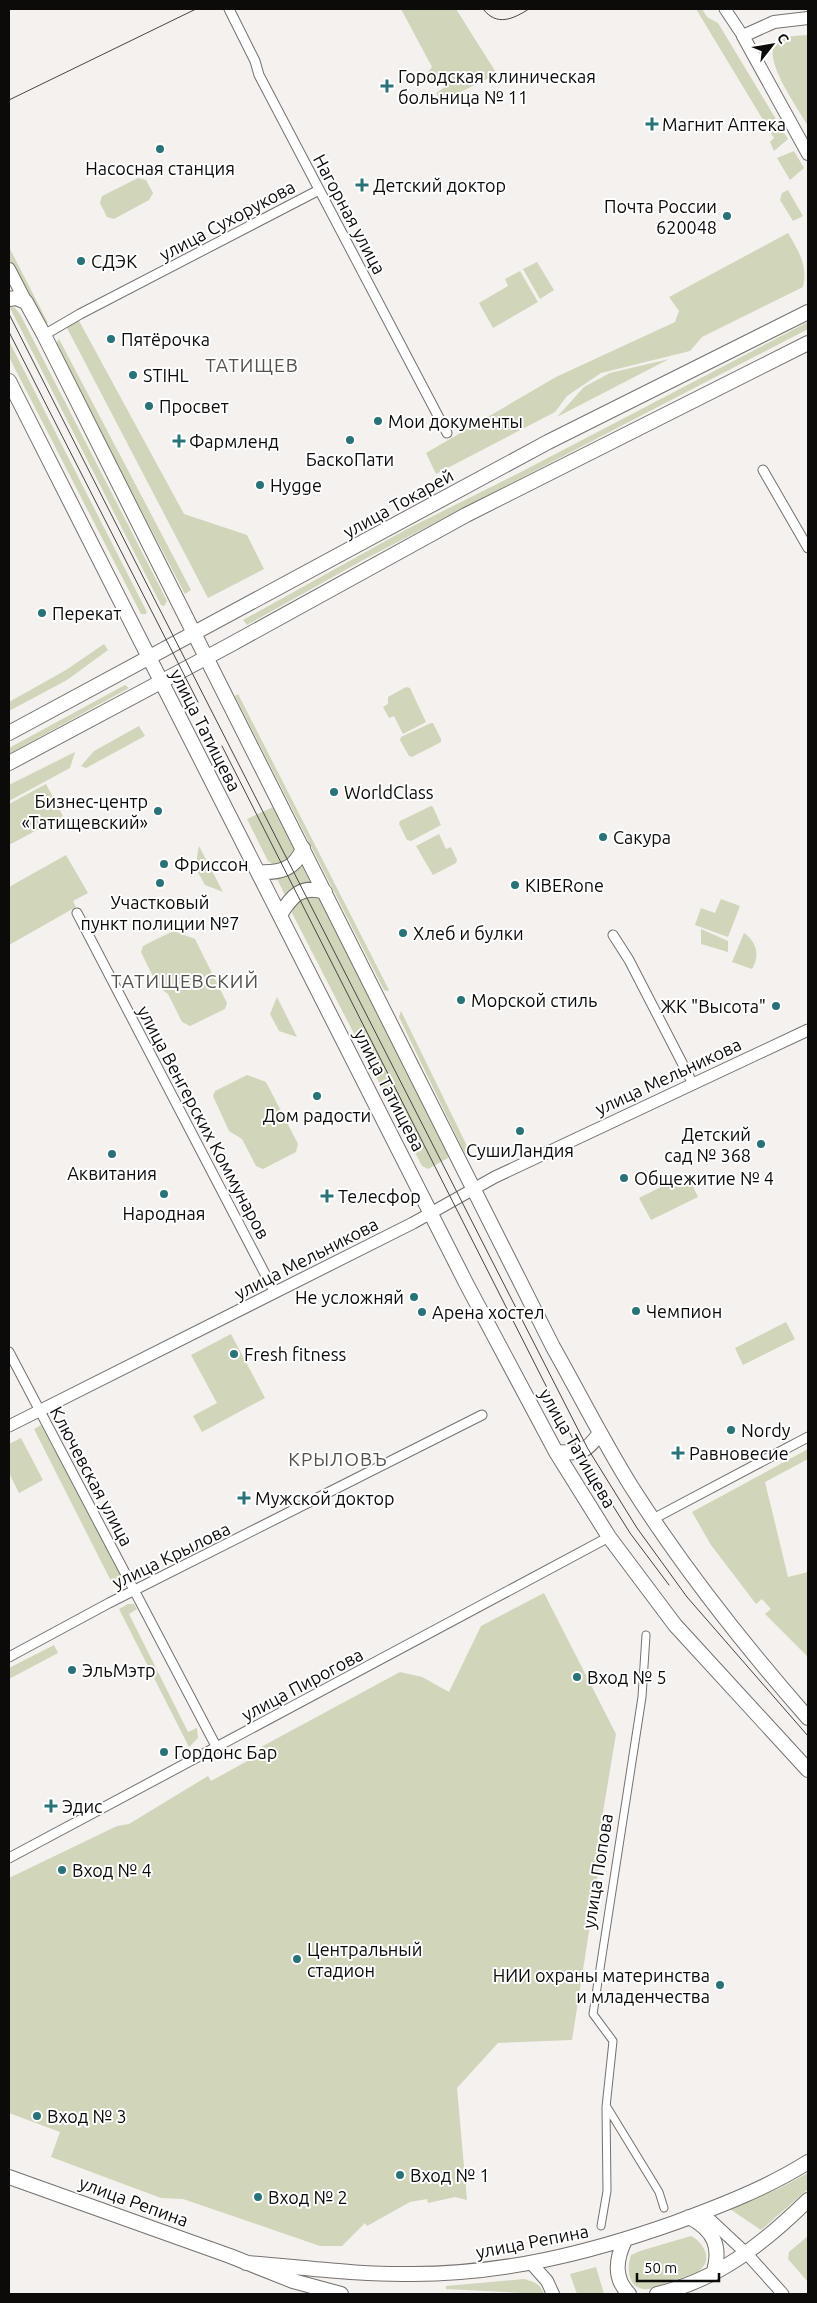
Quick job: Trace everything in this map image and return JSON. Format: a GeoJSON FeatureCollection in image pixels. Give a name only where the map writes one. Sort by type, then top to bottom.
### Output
{"type":"FeatureCollection","features":[{"type":"Feature","properties":{"kind":"main road"},"geometry":{"type":"LineString","coordinates":[[808,18],[774,22],[743,36],[808,154]]}},
{"type":"Feature","properties":{"kind":"main road","name":"улица Татищева"},"geometry":{"type":"LineString","coordinates":[[9,269],[303,848],[553,1347],[600,1433],[653,1519],[744,1643],[808,1718]]}},
{"type":"Feature","properties":{"kind":"main road"},"geometry":{"type":"LineString","coordinates":[[9,299],[16,298],[26,302]]}},
{"type":"Feature","properties":{"kind":"main road","name":"улица Токарей"},"geometry":{"type":"LineString","coordinates":[[9,733],[548,442],[808,312]]}},
{"type":"Feature","properties":{"kind":"main road"},"geometry":{"type":"LineString","coordinates":[[9,763],[206,658],[466,514],[808,343]]}},
{"type":"Feature","properties":{"kind":"main road","name":"улица Татищева"},"geometry":{"type":"LineString","coordinates":[[9,381],[431,1214],[556,1452],[609,1537],[675,1625],[808,1770]]}},
{"type":"Feature","properties":{"kind":"main road"},"geometry":{"type":"LineString","coordinates":[[258,872],[273,873],[291,867],[299,859],[303,848]]}},
{"type":"Feature","properties":{"kind":"main road"},"geometry":{"type":"LineString","coordinates":[[280,915],[288,902],[296,894],[314,888],[325,892]]}},
{"type":"Feature","properties":{"kind":"main road"},"geometry":{"type":"LineString","coordinates":[[556,1452],[580,1453],[588,1449],[600,1433]]}},
{"type":"Feature","properties":{"kind":"main road","name":"улица Репина"},"geometry":{"type":"LineString","coordinates":[[246,2263],[356,2273],[413,2274],[469,2272],[532,2264],[625,2240],[689,2217],[789,2174],[808,2162]]}},
{"type":"Feature","properties":{"kind":"main road","name":"улица Репина"},"geometry":{"type":"LineString","coordinates":[[9,2177],[293,2281],[341,2294]]}},
{"type":"Feature","properties":{"kind":"main road"},"geometry":{"type":"LineString","coordinates":[[656,2294],[713,2274],[747,2254],[808,2200]]}},
{"type":"Feature","properties":{"kind":"main road"},"geometry":{"type":"LineString","coordinates":[[689,2217],[700,2223],[712,2236],[717,2248],[718,2261],[713,2274]]}},
{"type":"Feature","properties":{"kind":"main road"},"geometry":{"type":"LineString","coordinates":[[625,2240],[618,2254],[617,2270],[619,2281],[629,2294]]}},
{"type":"Feature","properties":{"kind":"main road"},"geometry":{"type":"LineString","coordinates":[[532,2264],[547,2281],[553,2294]]}},
{"type":"Feature","properties":{"kind":"street","name":"Нагорная улица"},"geometry":{"type":"LineString","coordinates":[[228,9],[255,61],[259,75],[447,433]]}},
{"type":"Feature","properties":{"kind":"street"},"geometry":{"type":"LineString","coordinates":[[725,9],[743,36]]}},
{"type":"Feature","properties":{"kind":"street","name":"улица Сухорукова"},"geometry":{"type":"LineString","coordinates":[[44,335],[80,314],[319,190]]}},
{"type":"Feature","properties":{"kind":"street"},"geometry":{"type":"LineString","coordinates":[[762,470],[808,548]]}},
{"type":"Feature","properties":{"kind":"street","name":"улица Венгерских Коммунаров"},"geometry":{"type":"LineString","coordinates":[[77,913],[275,1293]]}},
{"type":"Feature","properties":{"kind":"street"},"geometry":{"type":"LineString","coordinates":[[613,935],[693,1084]]}},
{"type":"Feature","properties":{"kind":"street","name":"улица Мельникова"},"geometry":{"type":"LineString","coordinates":[[9,1426],[431,1214],[495,1177],[808,1030]]}},
{"type":"Feature","properties":{"kind":"street","name":"Ключевская улица"},"geometry":{"type":"LineString","coordinates":[[9,1352],[38,1411],[217,1748]]}},
{"type":"Feature","properties":{"kind":"street","name":"улица Крылова"},"geometry":{"type":"LineString","coordinates":[[9,1657],[482,1415]]}},
{"type":"Feature","properties":{"kind":"street"},"geometry":{"type":"LineString","coordinates":[[653,1519],[808,1437]]}},
{"type":"Feature","properties":{"kind":"street","name":"улица Пирогова"},"geometry":{"type":"LineString","coordinates":[[9,1858],[609,1537]]}},
{"type":"Feature","properties":{"kind":"street","name":"улица Попова"},"geometry":{"type":"LineString","coordinates":[[601,2226],[607,2191],[606,2107],[612,2041],[593,2014],[642,1697],[646,1635]]}},
{"type":"Feature","properties":{"kind":"street"},"geometry":{"type":"LineString","coordinates":[[606,2107],[658,2192],[664,2208]]}},
{"type":"Feature","properties":{"kind":"street"},"geometry":{"type":"LineString","coordinates":[[702,2212],[747,2254],[783,2294]]}},
{"type":"Feature","properties":{"kind":"green space"},"geometry":{"type":"Polygon","coordinates":[[[401,9],[456,9],[497,74],[440,102],[436,93],[454,81],[449,71],[432,80],[427,77],[427,73],[432,67],[401,9]]]}},
{"type":"Feature","properties":{"kind":"green space"},"geometry":{"type":"Polygon","coordinates":[[[696,9],[702,9],[707,17],[718,23],[788,139],[774,151],[770,142],[774,138],[696,9]]]}},
{"type":"Feature","properties":{"kind":"green space"},"geometry":{"type":"Polygon","coordinates":[[[808,35],[808,126],[778,73],[773,52],[775,45],[781,39],[808,35]]]}},
{"type":"Feature","properties":{"kind":"green space"},"geometry":{"type":"Polygon","coordinates":[[[794,151],[804,168],[790,180],[777,158],[794,151]]]}},
{"type":"Feature","properties":{"kind":"green space"},"geometry":{"type":"Polygon","coordinates":[[[138,178],[146,180],[153,193],[149,200],[114,219],[107,217],[100,203],[102,196],[138,178]]]}},
{"type":"Feature","properties":{"kind":"green space"},"geometry":{"type":"Polygon","coordinates":[[[788,190],[803,216],[793,221],[780,200],[782,193],[788,190]]]}},
{"type":"Feature","properties":{"kind":"green space"},"geometry":{"type":"Polygon","coordinates":[[[788,233],[803,265],[803,287],[702,337],[690,351],[601,373],[567,396],[555,412],[436,474],[426,453],[556,377],[675,322],[679,311],[669,297],[788,233]]]}},
{"type":"Feature","properties":{"kind":"green space"},"geometry":{"type":"Polygon","coordinates":[[[9,247],[48,323],[44,323],[9,259],[9,247]]]}},
{"type":"Feature","properties":{"kind":"green space"},"geometry":{"type":"Polygon","coordinates":[[[537,262],[554,290],[540,299],[523,269],[537,262]]]}},
{"type":"Feature","properties":{"kind":"green space"},"geometry":{"type":"Polygon","coordinates":[[[520,271],[538,302],[493,328],[479,303],[508,286],[505,279],[520,271]]]}},
{"type":"Feature","properties":{"kind":"green space"},"geometry":{"type":"Polygon","coordinates":[[[9,306],[15,308],[20,314],[167,601],[164,606],[161,605],[9,306]]]}},
{"type":"Feature","properties":{"kind":"green space"},"geometry":{"type":"Polygon","coordinates":[[[78,319],[184,514],[247,535],[264,569],[208,598],[66,326],[78,319]]]}},
{"type":"Feature","properties":{"kind":"green space"},"geometry":{"type":"Polygon","coordinates":[[[808,322],[808,329],[365,559],[247,625],[243,620],[407,529],[519,473],[808,322]]]}},
{"type":"Feature","properties":{"kind":"green space"},"geometry":{"type":"Polygon","coordinates":[[[59,339],[191,590],[185,594],[55,345],[59,339]]]}},
{"type":"Feature","properties":{"kind":"green space"},"geometry":{"type":"Polygon","coordinates":[[[9,341],[147,612],[146,614],[141,614],[9,357],[9,341]]]}},
{"type":"Feature","properties":{"kind":"green space"},"geometry":{"type":"Polygon","coordinates":[[[669,359],[557,417],[584,387],[610,373],[669,359]]]}},
{"type":"Feature","properties":{"kind":"green space"},"geometry":{"type":"Polygon","coordinates":[[[104,644],[108,650],[67,680],[9,711],[9,702],[66,670],[104,644]]]}},
{"type":"Feature","properties":{"kind":"green space"},"geometry":{"type":"Polygon","coordinates":[[[125,685],[129,688],[9,754],[9,748],[125,685]]]}},
{"type":"Feature","properties":{"kind":"green space"},"geometry":{"type":"Polygon","coordinates":[[[406,687],[410,688],[426,722],[403,734],[394,716],[389,718],[383,707],[388,704],[388,697],[406,687]]]}},
{"type":"Feature","properties":{"kind":"green space"},"geometry":{"type":"Polygon","coordinates":[[[238,694],[388,991],[384,990],[235,696],[238,694]]]}},
{"type":"Feature","properties":{"kind":"green space"},"geometry":{"type":"Polygon","coordinates":[[[433,723],[441,742],[412,757],[409,756],[400,740],[401,737],[433,723]]]}},
{"type":"Feature","properties":{"kind":"green space"},"geometry":{"type":"Polygon","coordinates":[[[139,726],[145,736],[86,768],[81,766],[94,751],[139,726]]]}},
{"type":"Feature","properties":{"kind":"green space"},"geometry":{"type":"Polygon","coordinates":[[[75,752],[70,768],[9,801],[9,785],[75,752]]]}},
{"type":"Feature","properties":{"kind":"green space"},"geometry":{"type":"Polygon","coordinates":[[[46,784],[63,816],[9,845],[9,804],[46,784]]]}},
{"type":"Feature","properties":{"kind":"green space"},"geometry":{"type":"Polygon","coordinates":[[[431,806],[441,825],[411,841],[407,840],[399,824],[400,821],[431,806]]]}},
{"type":"Feature","properties":{"kind":"green space"},"geometry":{"type":"Polygon","coordinates":[[[273,807],[296,850],[294,856],[278,867],[268,861],[247,819],[273,807]]]}},
{"type":"Feature","properties":{"kind":"green space"},"geometry":{"type":"Polygon","coordinates":[[[439,834],[446,849],[451,847],[457,860],[456,863],[433,875],[416,846],[439,834]]]}},
{"type":"Feature","properties":{"kind":"green space"},"geometry":{"type":"Polygon","coordinates":[[[199,846],[223,892],[205,885],[195,867],[199,846]]]}},
{"type":"Feature","properties":{"kind":"green space"},"geometry":{"type":"Polygon","coordinates":[[[66,855],[88,893],[73,901],[76,907],[9,945],[9,887],[66,855]]]}},
{"type":"Feature","properties":{"kind":"green space"},"geometry":{"type":"Polygon","coordinates":[[[302,866],[310,882],[296,886],[285,895],[277,879],[283,878],[302,866]]]}},
{"type":"Feature","properties":{"kind":"green space"},"geometry":{"type":"Polygon","coordinates":[[[313,894],[319,898],[447,1152],[448,1158],[428,1169],[422,1166],[292,913],[296,900],[313,894]]]}},
{"type":"Feature","properties":{"kind":"green space"},"geometry":{"type":"Polygon","coordinates":[[[721,899],[740,906],[728,937],[695,925],[701,908],[715,913],[721,899]]]}},
{"type":"Feature","properties":{"kind":"green space"},"geometry":{"type":"Polygon","coordinates":[[[701,929],[728,941],[728,952],[701,944],[701,929]]]}},
{"type":"Feature","properties":{"kind":"green space"},"geometry":{"type":"Polygon","coordinates":[[[173,931],[195,939],[227,1003],[225,1009],[190,1026],[182,1022],[168,994],[158,987],[141,952],[143,946],[173,931]]]}},
{"type":"Feature","properties":{"kind":"green space"},"geometry":{"type":"Polygon","coordinates":[[[744,933],[752,941],[756,950],[756,959],[752,969],[732,962],[744,933]]]}},
{"type":"Feature","properties":{"kind":"green space"},"geometry":{"type":"Polygon","coordinates":[[[277,997],[297,1037],[279,1031],[270,1014],[277,997]]]}},
{"type":"Feature","properties":{"kind":"green space"},"geometry":{"type":"Polygon","coordinates":[[[401,1011],[470,1152],[465,1154],[399,1017],[401,1011]]]}},
{"type":"Feature","properties":{"kind":"green space"},"geometry":{"type":"Polygon","coordinates":[[[247,1075],[266,1082],[298,1144],[296,1152],[263,1169],[256,1166],[242,1139],[229,1131],[213,1096],[215,1091],[247,1075]]]}},
{"type":"Feature","properties":{"kind":"green space"},"geometry":{"type":"Polygon","coordinates":[[[687,1174],[698,1197],[651,1220],[639,1198],[687,1174]]]}},
{"type":"Feature","properties":{"kind":"green space"},"geometry":{"type":"Polygon","coordinates":[[[786,1322],[795,1339],[743,1365],[735,1348],[786,1322]]]}},
{"type":"Feature","properties":{"kind":"green space"},"geometry":{"type":"Polygon","coordinates":[[[231,1334],[265,1398],[202,1432],[193,1416],[217,1403],[191,1355],[231,1334]]]}},
{"type":"Feature","properties":{"kind":"green space"},"geometry":{"type":"Polygon","coordinates":[[[41,1425],[123,1579],[113,1585],[34,1429],[41,1425]]]}},
{"type":"Feature","properties":{"kind":"green space"},"geometry":{"type":"Polygon","coordinates":[[[21,1438],[43,1480],[19,1493],[9,1473],[9,1444],[21,1438]]]}},
{"type":"Feature","properties":{"kind":"green space"},"geometry":{"type":"Polygon","coordinates":[[[808,1449],[808,1459],[765,1482],[788,1577],[808,1572],[808,1657],[765,1614],[771,1609],[762,1599],[756,1604],[711,1545],[692,1512],[808,1449]]]}},
{"type":"Feature","properties":{"kind":"green space","name":"Центральный стадион"},"geometry":{"type":"Polygon","coordinates":[[[544,1593],[616,1734],[598,1842],[600,1861],[572,2040],[498,2043],[457,2088],[467,2200],[455,2197],[428,2203],[427,2199],[410,2202],[367,2226],[365,2223],[342,2246],[320,2246],[183,2199],[161,2198],[51,2157],[60,2132],[9,2113],[9,1878],[117,1826],[129,1824],[208,1776],[211,1781],[251,1759],[248,1754],[400,1672],[422,1677],[449,1692],[481,1626],[544,1593]]]}},
{"type":"Feature","properties":{"kind":"green space"},"geometry":{"type":"Polygon","coordinates":[[[128,1604],[134,1604],[137,1609],[129,1614],[188,1732],[197,1728],[198,1738],[189,1747],[119,1609],[128,1604]]]}},
{"type":"Feature","properties":{"kind":"green space"},"geometry":{"type":"Polygon","coordinates":[[[54,1645],[58,1653],[9,1679],[9,1668],[54,1645]]]}},
{"type":"Feature","properties":{"kind":"green space"},"geometry":{"type":"Polygon","coordinates":[[[808,2173],[808,2189],[761,2230],[730,2209],[780,2188],[808,2173]]]}},
{"type":"Feature","properties":{"kind":"green space"},"geometry":{"type":"Polygon","coordinates":[[[691,2236],[700,2243],[706,2253],[705,2263],[702,2268],[697,2272],[649,2289],[642,2289],[633,2283],[629,2272],[631,2255],[691,2236]]]}},
{"type":"Feature","properties":{"kind":"green space"},"geometry":{"type":"Polygon","coordinates":[[[808,2236],[808,2282],[788,2259],[789,2252],[808,2236]]]}},
{"type":"Feature","properties":{"kind":"green space"},"geometry":{"type":"Polygon","coordinates":[[[596,2267],[604,2294],[577,2294],[570,2274],[596,2267]]]}},
{"type":"Feature","properties":{"kind":"green space"},"geometry":{"type":"Polygon","coordinates":[[[524,2279],[537,2284],[544,2294],[446,2289],[446,2286],[524,2279]]]}},
{"type":"Feature","properties":{"kind":"tram line"},"geometry":{"type":"LineString","coordinates":[[9,100],[196,9]]}},
{"type":"Feature","properties":{"kind":"tram line"},"geometry":{"type":"LineString","coordinates":[[483,9],[488,15],[499,20],[517,16],[529,9]]}},
{"type":"Feature","properties":{"kind":"tram line"},"geometry":{"type":"LineString","coordinates":[[9,314],[588,1449],[637,1528],[687,1597],[808,1736]]}},
{"type":"Feature","properties":{"kind":"tram line"},"geometry":{"type":"LineString","coordinates":[[9,332],[198,702]]}},
{"type":"Feature","properties":{"kind":"tram line"},"geometry":{"type":"LineString","coordinates":[[222,746],[580,1453],[630,1533],[669,1585]]}},
{"type":"Feature","properties":{"kind":"place","name":"Городская клиническая больница № 11"},"geometry":{"type":"Point","coordinates":[387,86]}},
{"type":"Feature","properties":{"kind":"place","name":"Магнит Аптека"},"geometry":{"type":"Point","coordinates":[652,124]}},
{"type":"Feature","properties":{"kind":"place","name":"Насосная станция"},"geometry":{"type":"Point","coordinates":[160,149]}},
{"type":"Feature","properties":{"kind":"place","name":"Детский доктор"},"geometry":{"type":"Point","coordinates":[362,185]}},
{"type":"Feature","properties":{"kind":"place","name":"Почта России 620048"},"geometry":{"type":"Point","coordinates":[727,216]}},
{"type":"Feature","properties":{"kind":"place","name":"СДЭК"},"geometry":{"type":"Point","coordinates":[81,261]}},
{"type":"Feature","properties":{"kind":"place","name":"Пятёрочка"},"geometry":{"type":"Point","coordinates":[111,339]}},
{"type":"Feature","properties":{"kind":"place","name":"STIHL"},"geometry":{"type":"Point","coordinates":[133,375]}},
{"type":"Feature","properties":{"kind":"place","name":"Просвет"},"geometry":{"type":"Point","coordinates":[149,406]}},
{"type":"Feature","properties":{"kind":"place","name":"Мои документы"},"geometry":{"type":"Point","coordinates":[378,421]}},
{"type":"Feature","properties":{"kind":"place","name":"БаскоПати"},"geometry":{"type":"Point","coordinates":[350,440]}},
{"type":"Feature","properties":{"kind":"place","name":"Фармленд"},"geometry":{"type":"Point","coordinates":[179,441]}},
{"type":"Feature","properties":{"kind":"place","name":"Hygge"},"geometry":{"type":"Point","coordinates":[260,485]}},
{"type":"Feature","properties":{"kind":"place","name":"Перекат"},"geometry":{"type":"Point","coordinates":[42,613]}},
{"type":"Feature","properties":{"kind":"place","name":"WorldClass"},"geometry":{"type":"Point","coordinates":[334,792]}},
{"type":"Feature","properties":{"kind":"place","name":"Бизнес-центр «Татищевский»"},"geometry":{"type":"Point","coordinates":[158,811]}},
{"type":"Feature","properties":{"kind":"place","name":"Сакура"},"geometry":{"type":"Point","coordinates":[603,837]}},
{"type":"Feature","properties":{"kind":"place","name":"Фриссон"},"geometry":{"type":"Point","coordinates":[164,864]}},
{"type":"Feature","properties":{"kind":"place","name":"Участковый пункт полиции №7"},"geometry":{"type":"Point","coordinates":[160,883]}},
{"type":"Feature","properties":{"kind":"place","name":"KIBERone"},"geometry":{"type":"Point","coordinates":[515,885]}},
{"type":"Feature","properties":{"kind":"place","name":"Хлеб и булки"},"geometry":{"type":"Point","coordinates":[403,933]}},
{"type":"Feature","properties":{"kind":"place","name":"Морской стиль"},"geometry":{"type":"Point","coordinates":[461,1000]}},
{"type":"Feature","properties":{"kind":"place","name":"ЖК \"Высота\""},"geometry":{"type":"Point","coordinates":[776,1006]}},
{"type":"Feature","properties":{"kind":"place","name":"Дом радости"},"geometry":{"type":"Point","coordinates":[317,1096]}},
{"type":"Feature","properties":{"kind":"place","name":"СушиЛандия"},"geometry":{"type":"Point","coordinates":[520,1131]}},
{"type":"Feature","properties":{"kind":"place","name":"Детский сад № 368"},"geometry":{"type":"Point","coordinates":[761,1144]}},
{"type":"Feature","properties":{"kind":"place","name":"Аквитания"},"geometry":{"type":"Point","coordinates":[112,1154]}},
{"type":"Feature","properties":{"kind":"place","name":"Общежитие № 4"},"geometry":{"type":"Point","coordinates":[624,1178]}},
{"type":"Feature","properties":{"kind":"place","name":"Народная"},"geometry":{"type":"Point","coordinates":[164,1194]}},
{"type":"Feature","properties":{"kind":"place","name":"Телесфор"},"geometry":{"type":"Point","coordinates":[327,1196]}},
{"type":"Feature","properties":{"kind":"place","name":"Не усложняй"},"geometry":{"type":"Point","coordinates":[414,1297]}},
{"type":"Feature","properties":{"kind":"place","name":"Чемпион"},"geometry":{"type":"Point","coordinates":[636,1311]}},
{"type":"Feature","properties":{"kind":"place","name":"Арена хостел"},"geometry":{"type":"Point","coordinates":[422,1312]}},
{"type":"Feature","properties":{"kind":"place","name":"Fresh fitness"},"geometry":{"type":"Point","coordinates":[234,1354]}},
{"type":"Feature","properties":{"kind":"place","name":"Nordy"},"geometry":{"type":"Point","coordinates":[731,1430]}},
{"type":"Feature","properties":{"kind":"place","name":"Равновесие"},"geometry":{"type":"Point","coordinates":[678,1453]}},
{"type":"Feature","properties":{"kind":"place","name":"Мужской доктор"},"geometry":{"type":"Point","coordinates":[244,1498]}},
{"type":"Feature","properties":{"kind":"place","name":"ЭльМэтр"},"geometry":{"type":"Point","coordinates":[72,1670]}},
{"type":"Feature","properties":{"kind":"place","name":"Вход № 5"},"geometry":{"type":"Point","coordinates":[577,1677]}},
{"type":"Feature","properties":{"kind":"place","name":"Гордонc Бар"},"geometry":{"type":"Point","coordinates":[164,1752]}},
{"type":"Feature","properties":{"kind":"place","name":"Эдис"},"geometry":{"type":"Point","coordinates":[51,1806]}},
{"type":"Feature","properties":{"kind":"place","name":"Вход № 4"},"geometry":{"type":"Point","coordinates":[62,1870]}},
{"type":"Feature","properties":{"kind":"place","name":"Центральный стадион"},"geometry":{"type":"Point","coordinates":[297,1959]}},
{"type":"Feature","properties":{"kind":"place","name":"НИИ охраны материнства и младенчества"},"geometry":{"type":"Point","coordinates":[720,1985]}},
{"type":"Feature","properties":{"kind":"place","name":"Вход № 3"},"geometry":{"type":"Point","coordinates":[37,2116]}},
{"type":"Feature","properties":{"kind":"place","name":"Вход № 1"},"geometry":{"type":"Point","coordinates":[400,2175]}},
{"type":"Feature","properties":{"kind":"place","name":"Вход № 2"},"geometry":{"type":"Point","coordinates":[258,2197]}},
{"type":"Feature","properties":{"kind":"district","name":"ТАТИЩЕВ"},"geometry":{"type":"Point","coordinates":[252,365]}},
{"type":"Feature","properties":{"kind":"district","name":"ТАТИЩЕВСКИЙ"},"geometry":{"type":"Point","coordinates":[185,981]}},
{"type":"Feature","properties":{"kind":"district","name":"КРЫЛОВЪ"},"geometry":{"type":"Point","coordinates":[338,1459]}}]}
